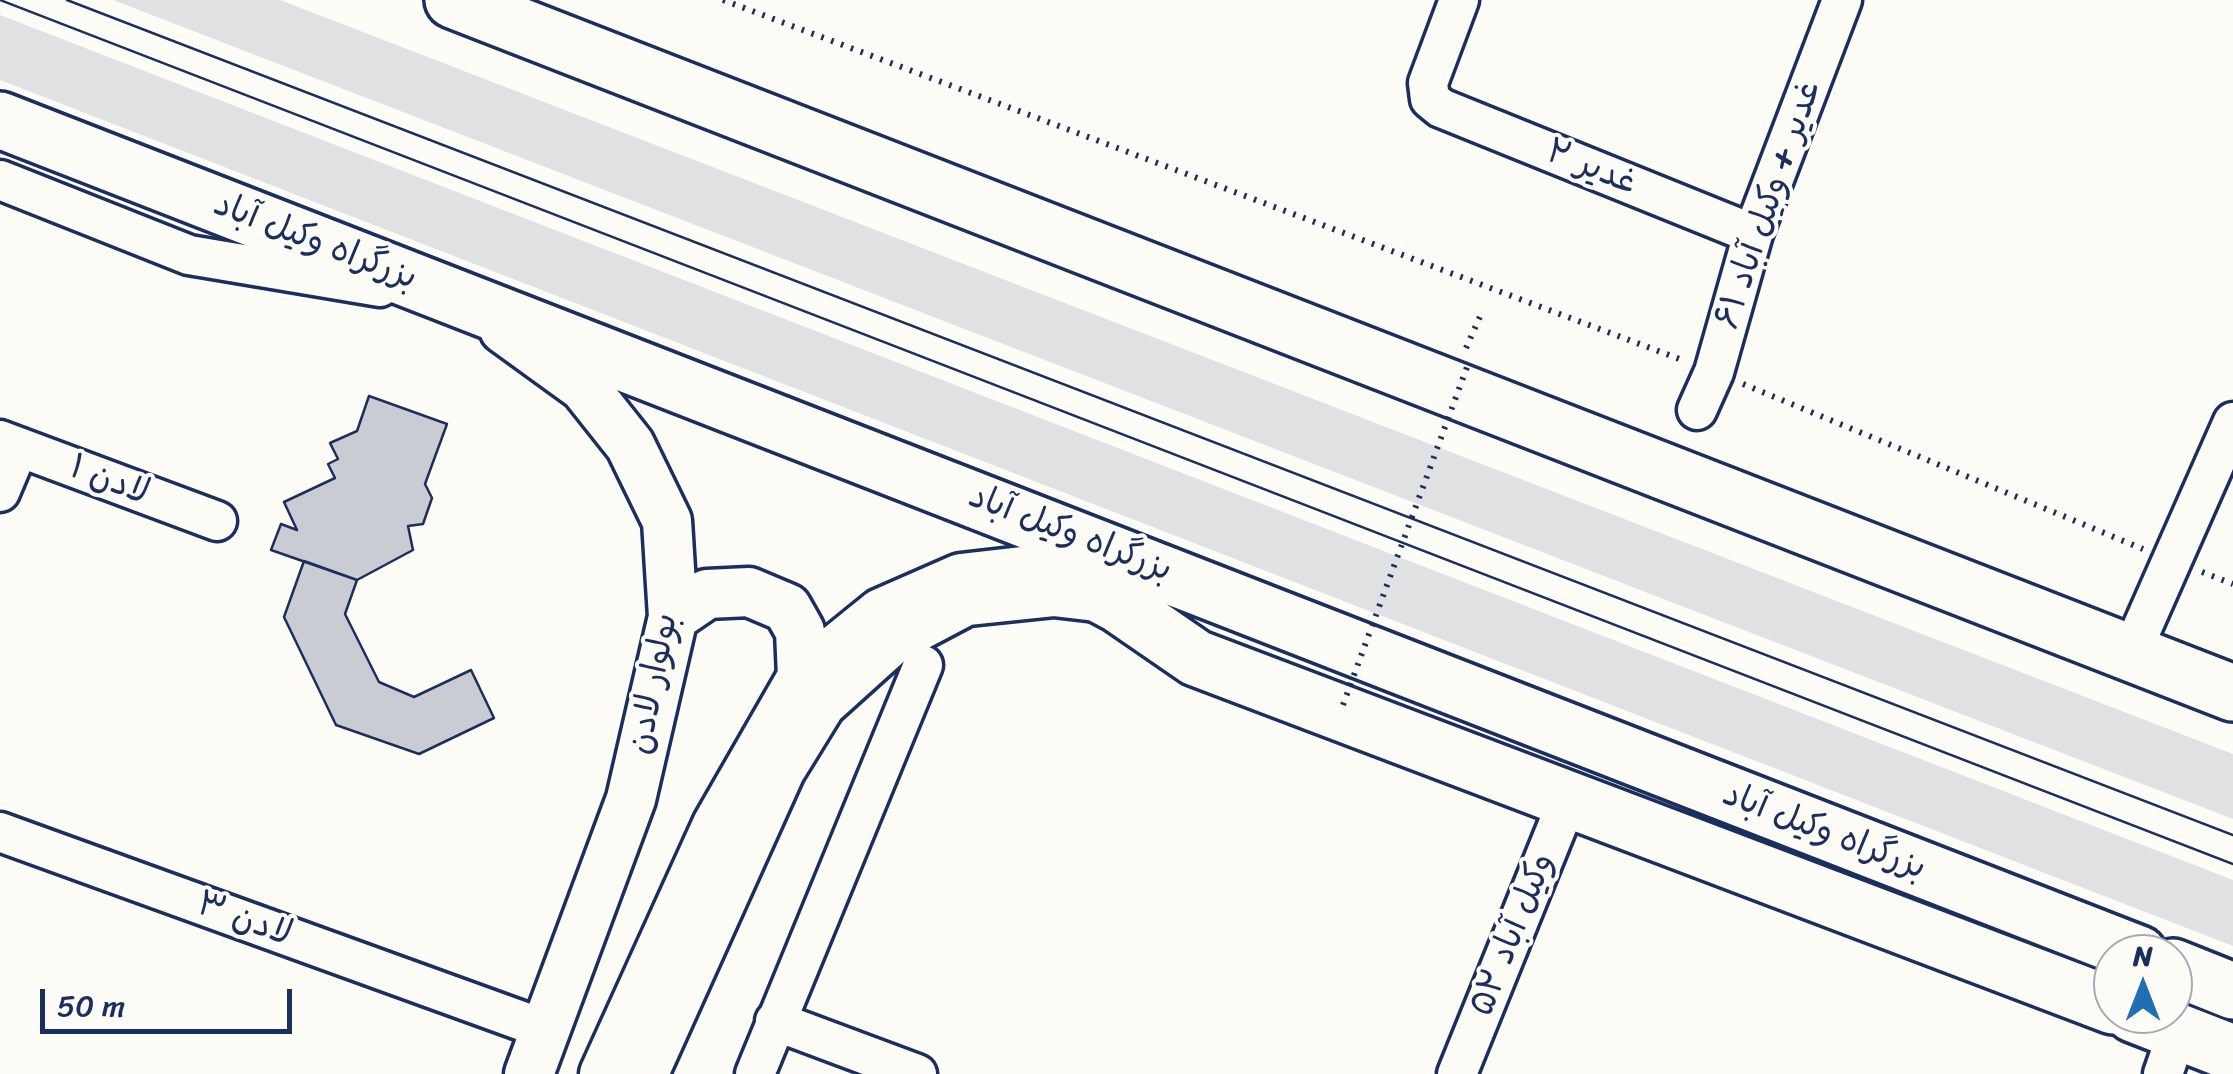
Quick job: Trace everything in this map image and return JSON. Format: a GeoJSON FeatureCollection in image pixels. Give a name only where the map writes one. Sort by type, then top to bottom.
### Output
{"type":"FeatureCollection","features":[{"type":"Feature","properties":{"kind":"highway"},"geometry":{"type":"LineString","coordinates":[[453,0],[2233,692]]}},
{"type":"Feature","properties":{"kind":"highway","name":"بزرگراه وکیل آباد"},"geometry":{"type":"LineString","coordinates":[[0,120],[464,301],[1129,583],[2093,936]]}},
{"type":"Feature","properties":{"kind":"highway"},"geometry":{"type":"LineString","coordinates":[[1046,566],[1129,583],[1196,658],[1568,797],[2093,1008]]}},
{"type":"Feature","properties":{"kind":"highway"},"geometry":{"type":"LineString","coordinates":[[2007,903],[2093,985]]}},
{"type":"Feature","properties":{"kind":"highway"},"geometry":{"type":"LineString","coordinates":[[2193,975],[2233,990]]}},
{"type":"Feature","properties":{"kind":"highway"},"geometry":{"type":"LineString","coordinates":[[2168,1034],[2233,1053]]}},
{"type":"Feature","properties":{"kind":"main road","name":"بولوار لادن"},"geometry":{"type":"LineString","coordinates":[[464,301],[584,387],[630,444],[667,521],[673,617],[630,799],[529,1074]]}},
{"type":"Feature","properties":{"kind":"main road"},"geometry":{"type":"LineString","coordinates":[[604,1074],[717,825],[802,677],[881,613],[961,578],[1046,566]]}},
{"type":"Feature","properties":{"kind":"main road"},"geometry":{"type":"LineString","coordinates":[[673,617],[707,594],[749,592],[787,608],[800,632],[802,677]]}},
{"type":"Feature","properties":{"kind":"street","name":"غدیر ۲"},"geometry":{"type":"LineString","coordinates":[[1459,0],[1428,82],[1430,100],[1753,234]]}},
{"type":"Feature","properties":{"kind":"street","name":"غدیر + وکیل آباد ۶۱"},"geometry":{"type":"LineString","coordinates":[[1697,410],[1714,372],[1753,234],[1842,0]]}},
{"type":"Feature","properties":{"kind":"street"},"geometry":{"type":"LineString","coordinates":[[0,180],[189,256],[464,301]]}},
{"type":"Feature","properties":{"kind":"street"},"geometry":{"type":"LineString","coordinates":[[2130,653],[2233,422]]}},
{"type":"Feature","properties":{"kind":"street"},"geometry":{"type":"LineString","coordinates":[[0,492],[9,443]]}},
{"type":"Feature","properties":{"kind":"street","name":"لادن ۱"},"geometry":{"type":"LineString","coordinates":[[9,443],[218,522]]}},
{"type":"Feature","properties":{"kind":"street"},"geometry":{"type":"LineString","coordinates":[[649,1074],[785,772],[825,707],[895,644],[968,606],[1053,597],[1129,583],[1336,696]]}},
{"type":"Feature","properties":{"kind":"street"},"geometry":{"type":"LineString","coordinates":[[755,1074],[924,665]]}},
{"type":"Feature","properties":{"kind":"street","name":"۵۲ وکیل آباد"},"geometry":{"type":"LineString","coordinates":[[1457,1074],[1568,797]]}},
{"type":"Feature","properties":{"kind":"street","name":"لادن ۳"},"geometry":{"type":"LineString","coordinates":[[0,832],[544,1029]]}},
{"type":"Feature","properties":{"kind":"street"},"geometry":{"type":"LineString","coordinates":[[776,1021],[917,1074]]}},
{"type":"Feature","properties":{"kind":"path"},"geometry":{"type":"LineString","coordinates":[[723,0],[1714,372],[2233,584]]}},
{"type":"Feature","properties":{"kind":"path"},"geometry":{"type":"LineString","coordinates":[[1463,355],[1482,312]]}},
{"type":"Feature","properties":{"kind":"path"},"geometry":{"type":"LineString","coordinates":[[1336,696],[1467,366]]}},
{"type":"Feature","properties":{"kind":"shaded area"},"geometry":{"type":"Polygon","coordinates":[[[113,0],[280,0],[2233,754],[2233,819],[113,0]]]}},
{"type":"Feature","properties":{"kind":"shaded area"},"geometry":{"type":"Polygon","coordinates":[[[0,15],[2233,880],[2233,946],[0,80],[0,15]]]}},
{"type":"Feature","properties":{"kind":"building"},"geometry":{"type":"Polygon","coordinates":[[[369,396],[447,424],[425,484],[432,498],[423,524],[408,526],[413,550],[357,580],[271,550],[281,524],[297,530],[284,502],[335,478],[328,464],[338,459],[330,443],[357,431],[369,396]]]}},
{"type":"Feature","properties":{"kind":"building"},"geometry":{"type":"Polygon","coordinates":[[[304,561],[357,580],[345,614],[379,682],[414,697],[471,670],[494,718],[419,754],[336,725],[284,617],[304,561]]]}},
{"type":"Feature","properties":{"kind":"tram line"},"geometry":{"type":"LineString","coordinates":[[0,0],[2233,864]]}},
{"type":"Feature","properties":{"kind":"tram line"},"geometry":{"type":"LineString","coordinates":[[67,0],[2233,835]]}}]}
